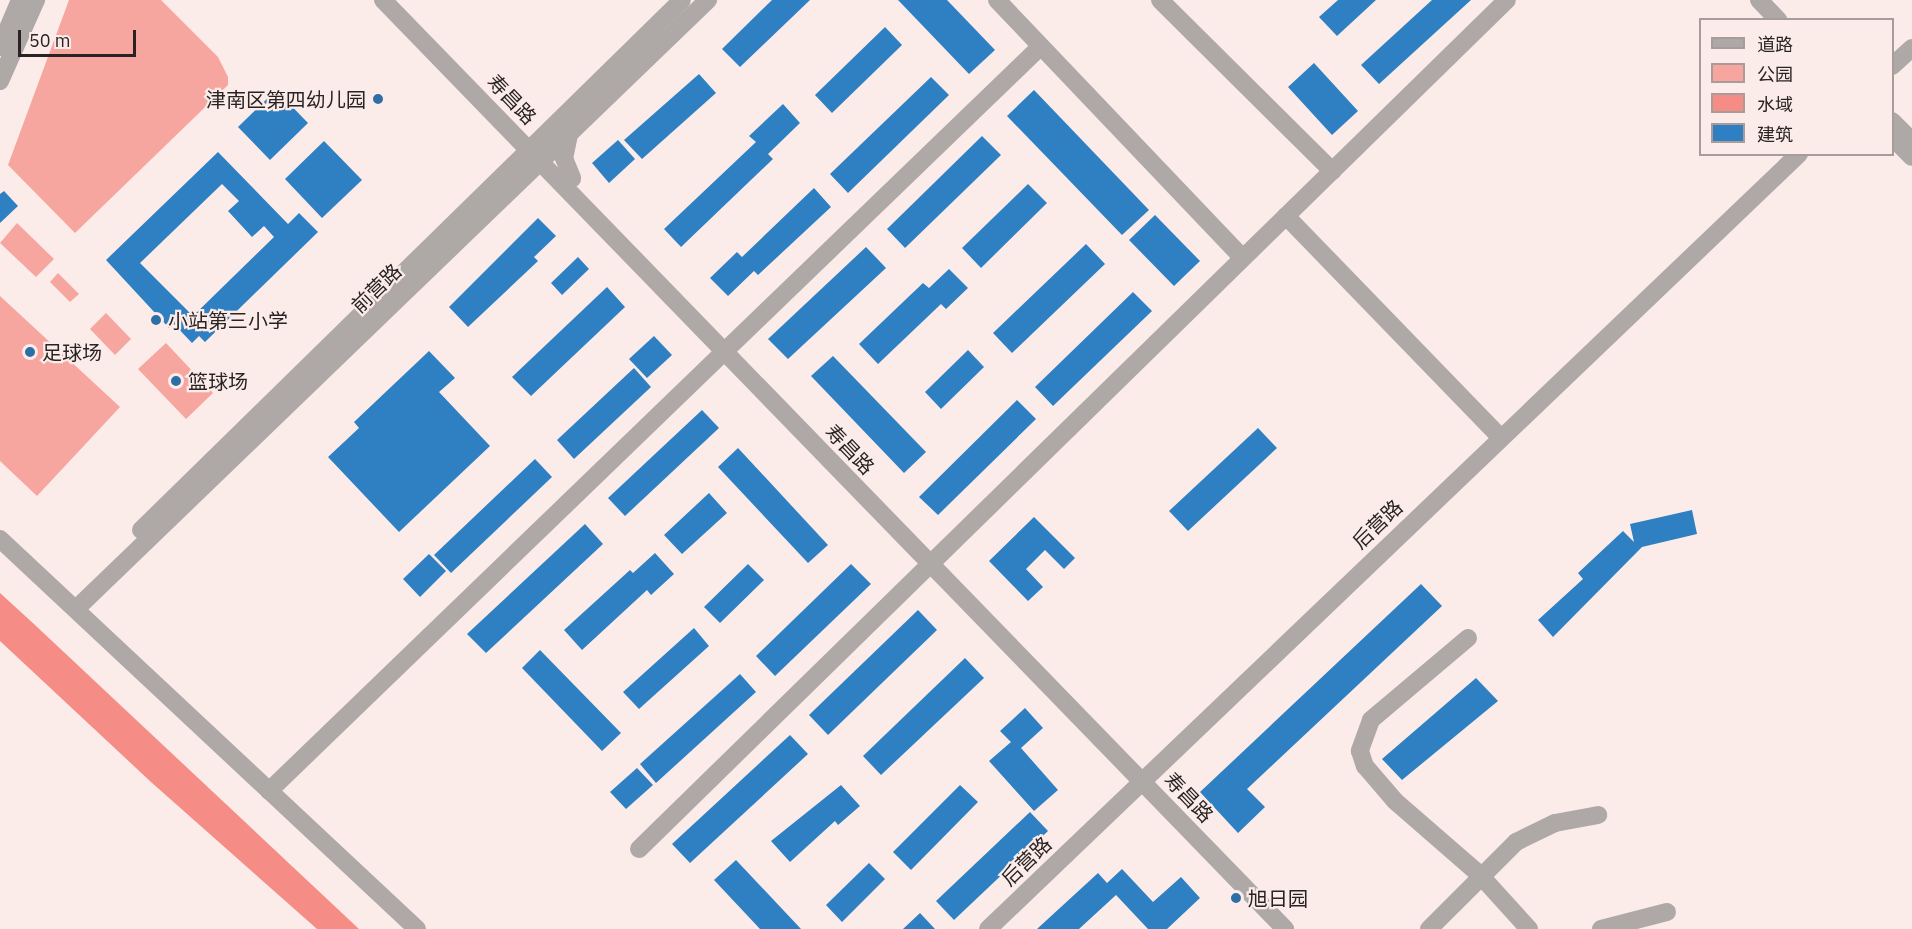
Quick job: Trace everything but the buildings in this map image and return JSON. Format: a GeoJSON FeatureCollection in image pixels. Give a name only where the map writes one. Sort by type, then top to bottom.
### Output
{"type":"FeatureCollection","features":[{"type":"Feature","properties":{"kind":"street"},"geometry":{"type":"LineString","coordinates":[[0,47],[20,0]]}},
{"type":"Feature","properties":{"kind":"street"},"geometry":{"type":"LineString","coordinates":[[0,81],[36,0]]}},
{"type":"Feature","properties":{"kind":"street","name":"寿昌路"},"geometry":{"type":"LineString","coordinates":[[382,0],[542,152]]}},
{"type":"Feature","properties":{"kind":"street","name":"寿昌路"},"geometry":{"type":"LineString","coordinates":[[399,0],[568,182],[727,348],[1145,777],[1299,929]]}},
{"type":"Feature","properties":{"kind":"street"},"geometry":{"type":"LineString","coordinates":[[542,152],[682,0]]}},
{"type":"Feature","properties":{"kind":"street"},"geometry":{"type":"LineString","coordinates":[[563,128],[708,0]]}},
{"type":"Feature","properties":{"kind":"street"},"geometry":{"type":"LineString","coordinates":[[997,0],[1039,48],[1243,258]]}},
{"type":"Feature","properties":{"kind":"street"},"geometry":{"type":"LineString","coordinates":[[1160,0],[1332,171]]}},
{"type":"Feature","properties":{"kind":"street"},"geometry":{"type":"LineString","coordinates":[[639,849],[1507,0]]}},
{"type":"Feature","properties":{"kind":"street"},"geometry":{"type":"LineString","coordinates":[[1759,0],[1776,18]]}},
{"type":"Feature","properties":{"kind":"street"},"geometry":{"type":"LineString","coordinates":[[1775,0],[1792,18]]}},
{"type":"Feature","properties":{"kind":"street"},"geometry":{"type":"LineString","coordinates":[[269,791],[1039,48]]}},
{"type":"Feature","properties":{"kind":"street"},"geometry":{"type":"LineString","coordinates":[[1894,65],[1912,48]]}},
{"type":"Feature","properties":{"kind":"street"},"geometry":{"type":"LineString","coordinates":[[1894,122],[1912,141]]}},
{"type":"Feature","properties":{"kind":"street"},"geometry":{"type":"LineString","coordinates":[[563,128],[568,182]]}},
{"type":"Feature","properties":{"kind":"street"},"geometry":{"type":"LineString","coordinates":[[1894,138],[1912,157]]}},
{"type":"Feature","properties":{"kind":"street","name":"前营路"},"geometry":{"type":"LineString","coordinates":[[72,605],[542,152]]}},
{"type":"Feature","properties":{"kind":"street","name":"后营路"},"geometry":{"type":"LineString","coordinates":[[988,929],[1500,437],[1797,156]]}},
{"type":"Feature","properties":{"kind":"street"},"geometry":{"type":"LineString","coordinates":[[1286,216],[1500,437]]}},
{"type":"Feature","properties":{"kind":"street"},"geometry":{"type":"LineString","coordinates":[[0,539],[417,929]]}},
{"type":"Feature","properties":{"kind":"street"},"geometry":{"type":"LineString","coordinates":[[1468,638],[1371,720],[1360,751],[1365,766],[1395,801],[1480,875],[1529,929]]}},
{"type":"Feature","properties":{"kind":"street","name":"寿昌路"},"geometry":{"type":"LineString","coordinates":[[1145,777],[1285,929]]}},
{"type":"Feature","properties":{"kind":"street"},"geometry":{"type":"LineString","coordinates":[[1429,929],[1480,875],[1533,832],[1555,823],[1598,815]]}},
{"type":"Feature","properties":{"kind":"street"},"geometry":{"type":"LineString","coordinates":[[1601,929],[1667,912]]}},
{"type":"Feature","properties":{"kind":"green space"},"geometry":{"type":"Polygon","coordinates":[[[69,0],[161,0],[218,57],[228,77],[228,85],[75,233],[8,165],[69,0]]]}},
{"type":"Feature","properties":{"kind":"green space"},"geometry":{"type":"Polygon","coordinates":[[[17,223],[54,259],[36,277],[0,243],[17,223]]]}},
{"type":"Feature","properties":{"kind":"green space"},"geometry":{"type":"Polygon","coordinates":[[[58,273],[79,294],[70,302],[50,282],[58,273]]]}},
{"type":"Feature","properties":{"kind":"green space","name":"足球场"},"geometry":{"type":"Polygon","coordinates":[[[0,296],[120,407],[37,496],[0,461],[0,296]]]}},
{"type":"Feature","properties":{"kind":"green space"},"geometry":{"type":"Polygon","coordinates":[[[106,313],[131,339],[115,355],[90,329],[106,313]]]}},
{"type":"Feature","properties":{"kind":"green space","name":"篮球场"},"geometry":{"type":"Polygon","coordinates":[[[166,343],[213,393],[186,419],[138,369],[166,343]]]}},
{"type":"Feature","properties":{"kind":"water"},"geometry":{"type":"Polygon","coordinates":[[[0,593],[359,929],[317,929],[151,782],[0,641],[0,593]]]}},
{"type":"Feature","properties":{"kind":"place","name":"津南区第四幼儿园"},"geometry":{"type":"Point","coordinates":[378,99]}},
{"type":"Feature","properties":{"kind":"place","name":"小站第三小学"},"geometry":{"type":"Point","coordinates":[156,320]}},
{"type":"Feature","properties":{"kind":"place","name":"足球场"},"geometry":{"type":"Point","coordinates":[30,352]}},
{"type":"Feature","properties":{"kind":"place","name":"篮球场"},"geometry":{"type":"Point","coordinates":[176,381]}},
{"type":"Feature","properties":{"kind":"place","name":"旭日园"},"geometry":{"type":"Point","coordinates":[1236,898]}}]}
